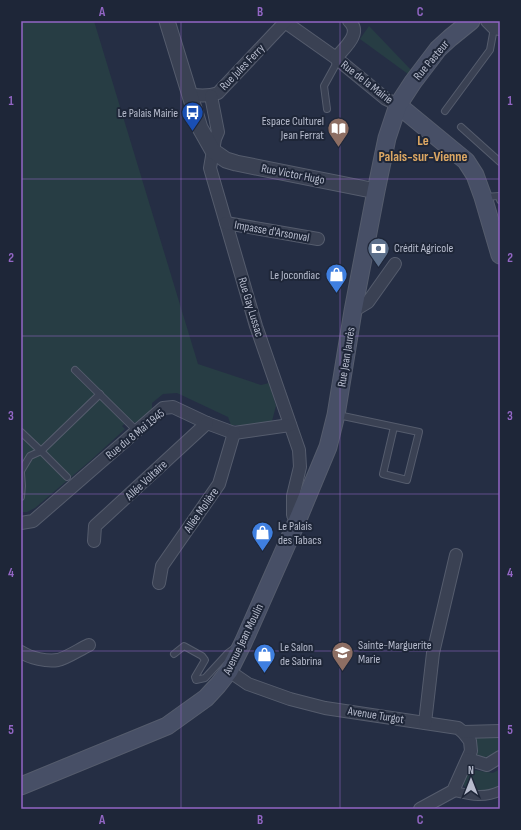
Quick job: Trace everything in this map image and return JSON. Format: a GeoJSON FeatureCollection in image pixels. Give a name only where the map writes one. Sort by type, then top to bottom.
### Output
{"type":"FeatureCollection","features":[{"type":"Feature","properties":{"kind":"main road","name":"Rue Pasteur"},"geometry":{"type":"LineString","coordinates":[[376,191],[387,138],[398,105],[438,49],[471,21]]}},
{"type":"Feature","properties":{"kind":"main road"},"geometry":{"type":"LineString","coordinates":[[398,105],[466,161],[475,175],[496,197],[500,255]]}},
{"type":"Feature","properties":{"kind":"main road","name":"Rue Jean Jaurès"},"geometry":{"type":"LineString","coordinates":[[298,519],[328,447],[336,415],[353,311],[376,191]]}},
{"type":"Feature","properties":{"kind":"main road","name":"Avenue Jean Moulin"},"geometry":{"type":"LineString","coordinates":[[21,786],[167,726],[206,698],[229,671],[298,519]]}},
{"type":"Feature","properties":{"kind":"street"},"geometry":{"type":"LineString","coordinates":[[167,21],[200,128],[213,151]]}},
{"type":"Feature","properties":{"kind":"street","name":"Rue de la Mairie"},"geometry":{"type":"LineString","coordinates":[[336,58],[354,35],[354,28],[349,21]]}},
{"type":"Feature","properties":{"kind":"street","name":"Rue Jules Ferry"},"geometry":{"type":"LineString","coordinates":[[190,95],[211,96],[218,93],[286,22]]}},
{"type":"Feature","properties":{"kind":"street","name":"Rue de la Mairie"},"geometry":{"type":"LineString","coordinates":[[286,22],[336,58],[386,100],[398,105]]}},
{"type":"Feature","properties":{"kind":"street","name":"Rue Gay Lussac"},"geometry":{"type":"LineString","coordinates":[[211,96],[218,132],[214,139],[210,168],[256,326],[299,450],[300,467],[293,496],[293,515],[298,519]]}},
{"type":"Feature","properties":{"kind":"street","name":"Rue Victor Hugo"},"geometry":{"type":"LineString","coordinates":[[213,151],[226,160],[236,163],[376,191]]}},
{"type":"Feature","properties":{"kind":"street","name":"Impasse d'Arsonval"},"geometry":{"type":"LineString","coordinates":[[226,223],[318,239]]}},
{"type":"Feature","properties":{"kind":"street"},"geometry":{"type":"LineString","coordinates":[[353,311],[368,302],[395,264]]}},
{"type":"Feature","properties":{"kind":"street","name":"Rue du 8 Mai 1945"},"geometry":{"type":"LineString","coordinates":[[21,523],[33,521],[163,408],[173,407],[234,433],[290,425]]}},
{"type":"Feature","properties":{"kind":"street","name":"Allée Voltaire"},"geometry":{"type":"LineString","coordinates":[[94,541],[95,526],[208,423]]}},
{"type":"Feature","properties":{"kind":"street","name":"Allée Molière"},"geometry":{"type":"LineString","coordinates":[[159,582],[162,566],[219,484],[234,433]]}},
{"type":"Feature","properties":{"kind":"street"},"geometry":{"type":"LineString","coordinates":[[425,723],[433,653],[456,555]]}},
{"type":"Feature","properties":{"kind":"street"},"geometry":{"type":"LineString","coordinates":[[21,652],[26,656],[58,660],[89,645]]}},
{"type":"Feature","properties":{"kind":"street","name":"Avenue Turgot"},"geometry":{"type":"LineString","coordinates":[[229,671],[248,684],[290,699],[324,708],[458,728],[463,732],[500,731]]}},
{"type":"Feature","properties":{"kind":"street"},"geometry":{"type":"LineString","coordinates":[[420,809],[453,791],[471,751],[470,741],[463,732]]}},
{"type":"Feature","properties":{"kind":"street"},"geometry":{"type":"LineString","coordinates":[[468,758],[487,765],[500,756]]}},
{"type":"Feature","properties":{"kind":"street"},"geometry":{"type":"LineString","coordinates":[[453,791],[472,796],[492,795],[500,792]]}},
{"type":"Feature","properties":{"kind":"lane"},"geometry":{"type":"LineString","coordinates":[[446,111],[490,50],[494,26]]}},
{"type":"Feature","properties":{"kind":"lane"},"geometry":{"type":"LineString","coordinates":[[327,109],[324,86],[335,66],[336,58]]}},
{"type":"Feature","properties":{"kind":"lane"},"geometry":{"type":"LineString","coordinates":[[461,127],[500,162]]}},
{"type":"Feature","properties":{"kind":"lane"},"geometry":{"type":"LineString","coordinates":[[75,370],[137,430]]}},
{"type":"Feature","properties":{"kind":"lane"},"geometry":{"type":"LineString","coordinates":[[21,496],[21,472],[30,456],[41,451],[100,394]]}},
{"type":"Feature","properties":{"kind":"lane"},"geometry":{"type":"LineString","coordinates":[[336,415],[419,432],[407,480],[383,474],[394,427]]}},
{"type":"Feature","properties":{"kind":"lane"},"geometry":{"type":"LineString","coordinates":[[21,432],[67,477]]}},
{"type":"Feature","properties":{"kind":"lane"},"geometry":{"type":"LineString","coordinates":[[174,654],[184,646],[202,656],[205,660],[195,677],[196,680],[205,678],[228,653],[243,642]]}},
{"type":"Feature","properties":{"kind":"shaded area"},"geometry":{"type":"Polygon","coordinates":[[[21,21],[94,21],[198,364],[261,385],[269,383],[276,406],[272,421],[254,426],[231,425],[228,417],[177,393],[163,394],[152,403],[152,411],[136,423],[129,420],[122,426],[125,429],[90,461],[35,508],[27,512],[21,512],[21,21]]]}},
{"type":"Feature","properties":{"kind":"shaded area"},"geometry":{"type":"Polygon","coordinates":[[[369,26],[411,70],[408,74],[360,39],[369,26]]]}},
{"type":"Feature","properties":{"kind":"shaded area"},"geometry":{"type":"Polygon","coordinates":[[[500,735],[500,752],[483,758],[476,756],[473,737],[500,735]]]}},
{"type":"Feature","properties":{"kind":"shaded area"},"geometry":{"type":"Polygon","coordinates":[[[468,769],[493,773],[500,769],[500,789],[495,791],[468,792],[463,784],[468,769]]]}},
{"type":"Feature","properties":{"kind":"place","name":"Le Palais Mairie"},"geometry":{"type":"Point","coordinates":[193,132]}},
{"type":"Feature","properties":{"kind":"place","name":"Espace Culturel Jean Ferrat"},"geometry":{"type":"Point","coordinates":[339,148]}},
{"type":"Feature","properties":{"kind":"place","name":"Crédit Agricole"},"geometry":{"type":"Point","coordinates":[379,268]}},
{"type":"Feature","properties":{"kind":"place","name":"Le Jocondiac"},"geometry":{"type":"Point","coordinates":[336,294]}},
{"type":"Feature","properties":{"kind":"place","name":"Le Palais des Tabacs"},"geometry":{"type":"Point","coordinates":[263,552]}},
{"type":"Feature","properties":{"kind":"place","name":"Sainte-Marguerite Marie"},"geometry":{"type":"Point","coordinates":[343,672]}},
{"type":"Feature","properties":{"kind":"place","name":"Le Salon de Sabrina"},"geometry":{"type":"Point","coordinates":[265,674]}},
{"type":"Feature","properties":{"kind":"district","name":"Le Palais-sur-Vienne"},"geometry":{"type":"Point","coordinates":[423,148]}}]}
